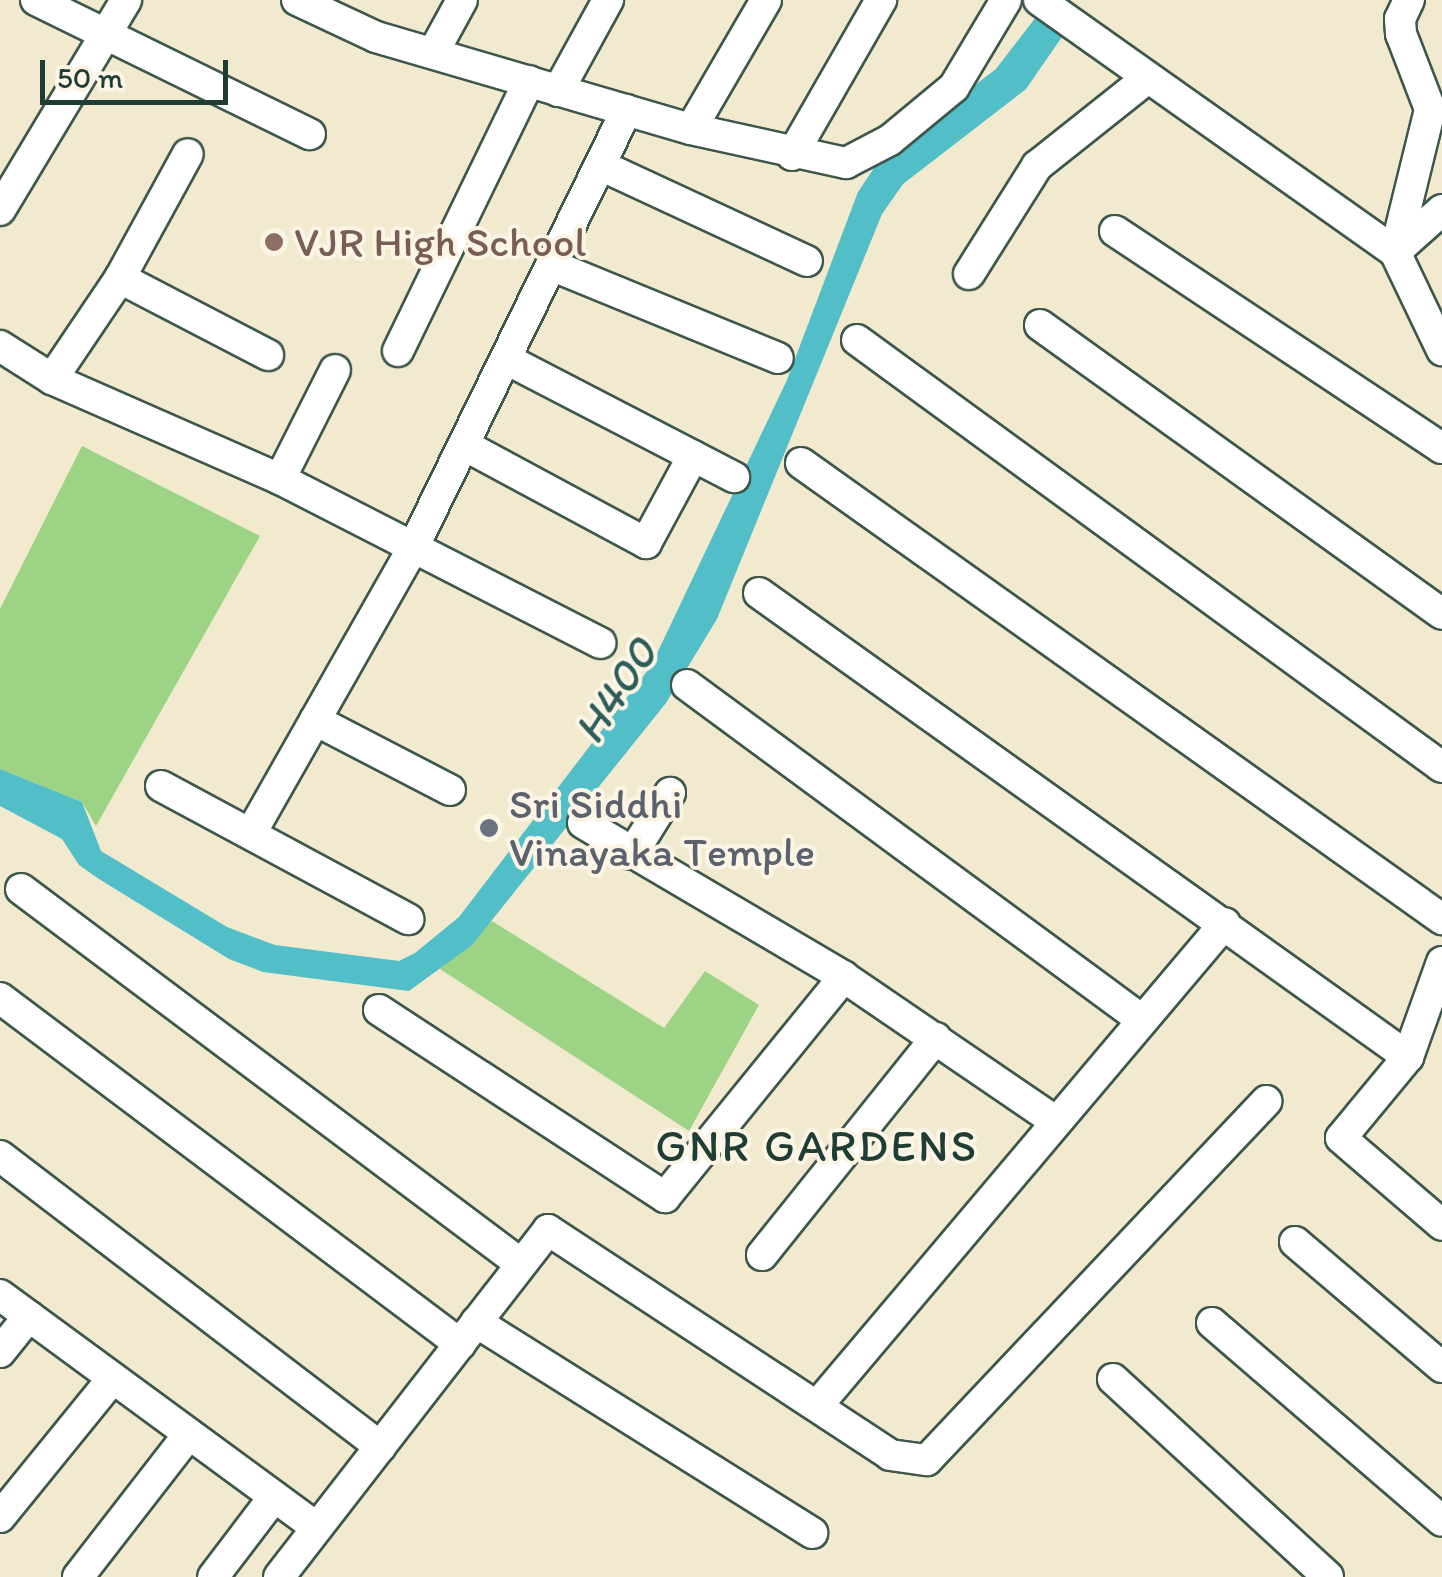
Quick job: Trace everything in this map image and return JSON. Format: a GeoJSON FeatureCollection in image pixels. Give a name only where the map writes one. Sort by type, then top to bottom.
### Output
{"type":"FeatureCollection","features":[{"type":"Feature","properties":{"kind":"street"},"geometry":{"type":"LineString","coordinates":[[36,0],[310,134]]}},
{"type":"Feature","properties":{"kind":"street"},"geometry":{"type":"LineString","coordinates":[[0,210],[10,172],[126,0]]}},
{"type":"Feature","properties":{"kind":"street"},"geometry":{"type":"LineString","coordinates":[[297,0],[376,37],[692,129],[792,155],[846,162],[890,140],[954,87],[1006,0]]}},
{"type":"Feature","properties":{"kind":"street"},"geometry":{"type":"LineString","coordinates":[[433,53],[462,0]]}},
{"type":"Feature","properties":{"kind":"street"},"geometry":{"type":"LineString","coordinates":[[398,352],[544,86],[608,0]]}},
{"type":"Feature","properties":{"kind":"street"},"geometry":{"type":"LineString","coordinates":[[692,129],[766,0]]}},
{"type":"Feature","properties":{"kind":"street"},"geometry":{"type":"LineString","coordinates":[[792,155],[881,0]]}},
{"type":"Feature","properties":{"kind":"street"},"geometry":{"type":"LineString","coordinates":[[1395,252],[1430,108],[1401,34],[1400,19],[1409,0]]}},
{"type":"Feature","properties":{"kind":"street"},"geometry":{"type":"LineString","coordinates":[[1051,9],[1146,80],[1395,252],[1442,350]]}},
{"type":"Feature","properties":{"kind":"street"},"geometry":{"type":"LineString","coordinates":[[969,274],[1037,166],[1146,80]]}},
{"type":"Feature","properties":{"kind":"street"},"geometry":{"type":"LineString","coordinates":[[251,833],[414,546],[627,110]]}},
{"type":"Feature","properties":{"kind":"street"},"geometry":{"type":"LineString","coordinates":[[52,379],[120,278],[188,154]]}},
{"type":"Feature","properties":{"kind":"street"},"geometry":{"type":"LineString","coordinates":[[600,165],[808,261]]}},
{"type":"Feature","properties":{"kind":"street"},"geometry":{"type":"LineString","coordinates":[[1395,252],[1442,210]]}},
{"type":"Feature","properties":{"kind":"street"},"geometry":{"type":"LineString","coordinates":[[1115,231],[1442,448]]}},
{"type":"Feature","properties":{"kind":"street"},"geometry":{"type":"LineString","coordinates":[[552,265],[778,358]]}},
{"type":"Feature","properties":{"kind":"street"},"geometry":{"type":"LineString","coordinates":[[120,278],[268,354]]}},
{"type":"Feature","properties":{"kind":"street"},"geometry":{"type":"LineString","coordinates":[[1040,326],[1442,614]]}},
{"type":"Feature","properties":{"kind":"street"},"geometry":{"type":"LineString","coordinates":[[857,340],[1442,768]]}},
{"type":"Feature","properties":{"kind":"street"},"geometry":{"type":"LineString","coordinates":[[0,346],[52,379],[280,479],[600,643]]}},
{"type":"Feature","properties":{"kind":"street"},"geometry":{"type":"LineString","coordinates":[[506,359],[734,477]]}},
{"type":"Feature","properties":{"kind":"street"},"geometry":{"type":"LineString","coordinates":[[280,479],[335,370]]}},
{"type":"Feature","properties":{"kind":"street"},"geometry":{"type":"LineString","coordinates":[[464,445],[646,543],[693,456]]}},
{"type":"Feature","properties":{"kind":"street"},"geometry":{"type":"LineString","coordinates":[[801,463],[1442,919]]}},
{"type":"Feature","properties":{"kind":"street"},"geometry":{"type":"LineString","coordinates":[[759,593],[1408,1056]]}},
{"type":"Feature","properties":{"kind":"street"},"geometry":{"type":"LineString","coordinates":[[687,685],[1142,1020]]}},
{"type":"Feature","properties":{"kind":"street"},"geometry":{"type":"LineString","coordinates":[[315,720],[450,790]]}},
{"type":"Feature","properties":{"kind":"street"},"geometry":{"type":"LineString","coordinates":[[161,786],[408,920]]}},
{"type":"Feature","properties":{"kind":"street"},"geometry":{"type":"LineString","coordinates":[[632,854],[670,793]]}},
{"type":"Feature","properties":{"kind":"street"},"geometry":{"type":"LineString","coordinates":[[583,823],[844,977],[1054,1120]]}},
{"type":"Feature","properties":{"kind":"street"},"geometry":{"type":"LineString","coordinates":[[7,879],[521,1264]]}},
{"type":"Feature","properties":{"kind":"street"},"geometry":{"type":"LineString","coordinates":[[817,1406],[1054,1120],[1225,923]]}},
{"type":"Feature","properties":{"kind":"street"},"geometry":{"type":"LineString","coordinates":[[1442,962],[1432,1028],[1341,1138],[1442,1224]]}},
{"type":"Feature","properties":{"kind":"street"},"geometry":{"type":"LineString","coordinates":[[379,1010],[665,1196],[844,977]]}},
{"type":"Feature","properties":{"kind":"street"},"geometry":{"type":"LineString","coordinates":[[0,998],[468,1333],[812,1534]]}},
{"type":"Feature","properties":{"kind":"street"},"geometry":{"type":"LineString","coordinates":[[762,1255],[936,1038]]}},
{"type":"Feature","properties":{"kind":"street"},"geometry":{"type":"LineString","coordinates":[[279,1577],[548,1230],[890,1456],[926,1460],[1267,1101]]}},
{"type":"Feature","properties":{"kind":"street"},"geometry":{"type":"LineString","coordinates":[[0,1156],[380,1446]]}},
{"type":"Feature","properties":{"kind":"street"},"geometry":{"type":"LineString","coordinates":[[1296,1242],[1442,1368]]}},
{"type":"Feature","properties":{"kind":"street"},"geometry":{"type":"LineString","coordinates":[[0,1295],[316,1528]]}},
{"type":"Feature","properties":{"kind":"street"},"geometry":{"type":"LineString","coordinates":[[0,1352],[29,1316]]}},
{"type":"Feature","properties":{"kind":"street"},"geometry":{"type":"LineString","coordinates":[[1212,1324],[1442,1521]]}},
{"type":"Feature","properties":{"kind":"street"},"geometry":{"type":"LineString","coordinates":[[0,1517],[114,1378]]}},
{"type":"Feature","properties":{"kind":"street"},"geometry":{"type":"LineString","coordinates":[[1113,1379],[1328,1577]]}},
{"type":"Feature","properties":{"kind":"street"},"geometry":{"type":"LineString","coordinates":[[78,1577],[189,1434]]}},
{"type":"Feature","properties":{"kind":"street"},"geometry":{"type":"LineString","coordinates":[[229,1572],[274,1497]]}},
{"type":"Feature","properties":{"kind":"green space"},"geometry":{"type":"Polygon","coordinates":[[[82,446],[260,536],[96,826],[82,802],[0,769],[0,609],[82,446]]]}},
{"type":"Feature","properties":{"kind":"green space"},"geometry":{"type":"Polygon","coordinates":[[[492,921],[664,1028],[705,971],[759,1005],[689,1131],[440,969],[492,921]]]}},
{"type":"Feature","properties":{"kind":"water"},"geometry":{"type":"Polygon","coordinates":[[[1039,13],[1064,34],[1026,89],[903,184],[882,214],[717,619],[666,703],[472,945],[409,991],[263,972],[229,959],[99,879],[79,865],[62,839],[0,806],[0,769],[82,802],[101,851],[227,927],[275,945],[399,961],[415,953],[459,917],[651,666],[787,380],[858,192],[882,156],[996,69],[1039,13]]]}},
{"type":"Feature","properties":{"kind":"place","name":"VJR High School"},"geometry":{"type":"Point","coordinates":[274,242]}},
{"type":"Feature","properties":{"kind":"place","name":"Sri Siddhi Vinayaka Temple"},"geometry":{"type":"Point","coordinates":[489,828]}},
{"type":"Feature","properties":{"kind":"district","name":"GNR GARDENS"},"geometry":{"type":"Point","coordinates":[817,1146]}},
{"type":"Feature","properties":{"kind":"water label","name":"H400"},"geometry":{"type":"Point","coordinates":[615,691]}}]}
